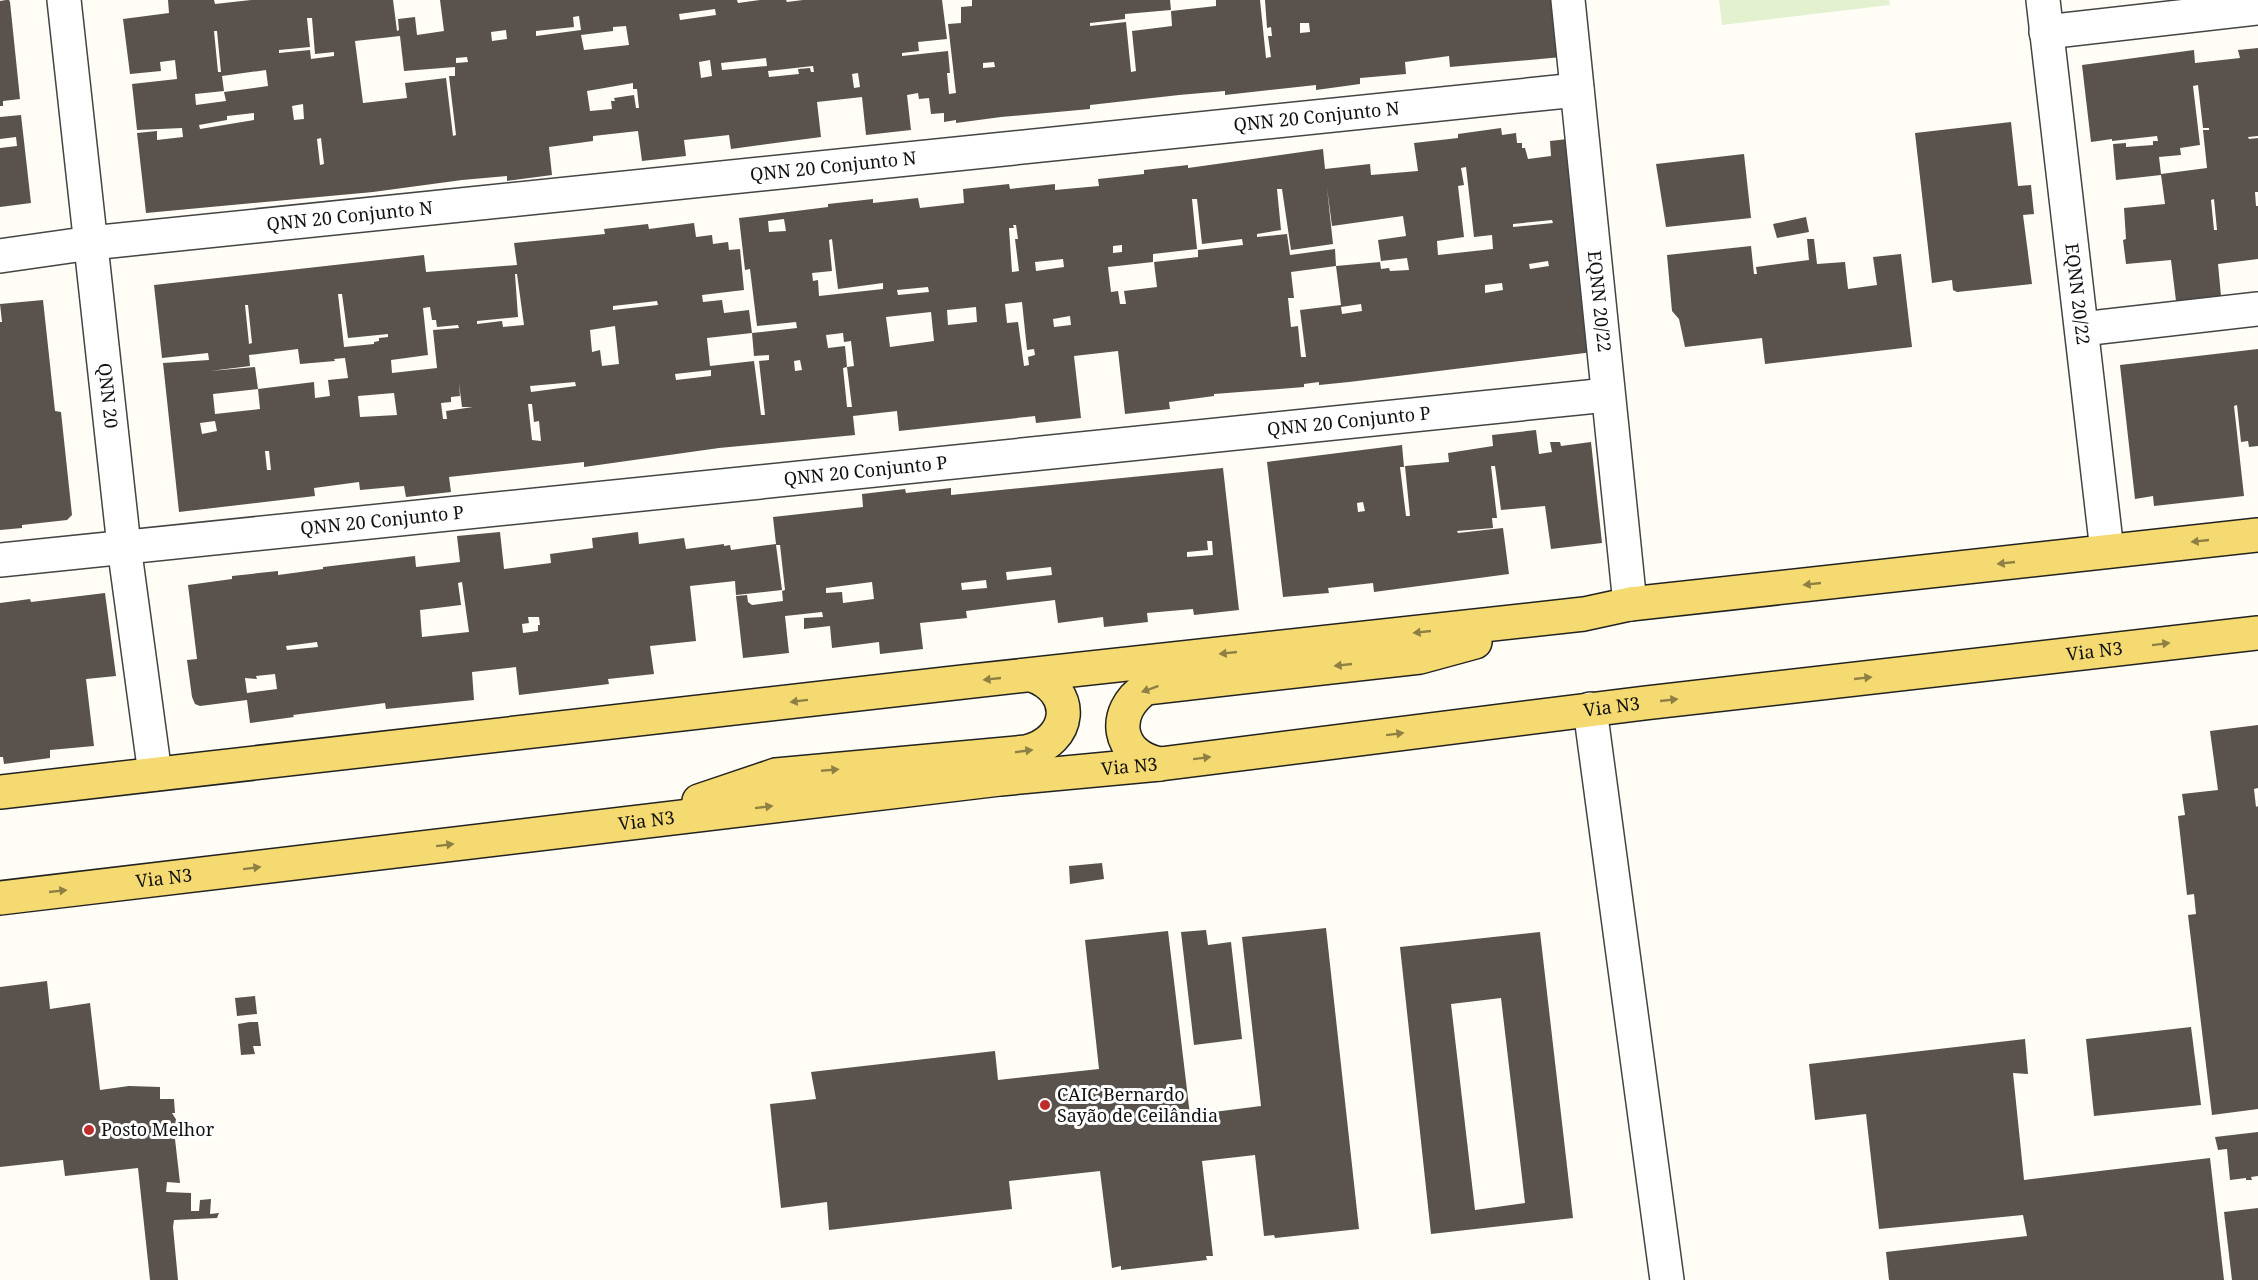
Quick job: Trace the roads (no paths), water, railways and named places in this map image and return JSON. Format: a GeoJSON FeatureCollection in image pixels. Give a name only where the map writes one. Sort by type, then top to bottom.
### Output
{"type":"FeatureCollection","features":[{"type":"Feature","properties":{"kind":"main road"},"geometry":{"type":"LineString","coordinates":[[1160,764],[1137,755],[1128,745],[1123,733],[1123,720],[1127,707],[1134,696],[1146,688],[1420,657],[1630,604],[2258,535]]}},
{"type":"Feature","properties":{"kind":"main road"},"geometry":{"type":"LineString","coordinates":[[0,792],[1584,614]]}},
{"type":"Feature","properties":{"kind":"main road","name":"Via N3"},"geometry":{"type":"LineString","coordinates":[[0,898],[1000,780],[1160,764],[1590,709],[2258,633]]}},
{"type":"Feature","properties":{"kind":"main road"},"geometry":{"type":"LineString","coordinates":[[632,823],[777,776],[1040,748],[1051,741],[1059,730],[1063,716],[1062,702],[1050,684],[1032,675]]}},
{"type":"Feature","properties":{"kind":"main road"},"geometry":{"type":"LineString","coordinates":[[0,803],[82,783]]}},
{"type":"Feature","properties":{"kind":"street","name":"QNN 20"},"geometry":{"type":"LineString","coordinates":[[64,0],[124,546],[155,774]]}},
{"type":"Feature","properties":{"kind":"street","name":"EQNN 20/22"},"geometry":{"type":"LineString","coordinates":[[1568,0],[1630,604]]}},
{"type":"Feature","properties":{"kind":"street","name":"EQNN 20/22"},"geometry":{"type":"LineString","coordinates":[[2043,0],[2107,551]]}},
{"type":"Feature","properties":{"kind":"street"},"geometry":{"type":"LineString","coordinates":[[2046,32],[2258,8]]}},
{"type":"Feature","properties":{"kind":"street","name":"QNN 20 Conjunto N"},"geometry":{"type":"LineString","coordinates":[[91,243],[1577,90]]}},
{"type":"Feature","properties":{"kind":"street"},"geometry":{"type":"LineString","coordinates":[[0,256],[91,243]]}},
{"type":"Feature","properties":{"kind":"street"},"geometry":{"type":"LineString","coordinates":[[2082,329],[2258,309]]}},
{"type":"Feature","properties":{"kind":"street","name":"QNN 20 Conjunto P"},"geometry":{"type":"LineString","coordinates":[[124,546],[1607,395]]}},
{"type":"Feature","properties":{"kind":"street"},"geometry":{"type":"LineString","coordinates":[[0,560],[124,546]]}},
{"type":"Feature","properties":{"kind":"street"},"geometry":{"type":"LineString","coordinates":[[1590,709],[1667,1280]]}},
{"type":"Feature","properties":{"kind":"place","name":"CAIC Bernardo Sayão de Ceilândia"},"geometry":{"type":"Point","coordinates":[1045,1105]}},
{"type":"Feature","properties":{"kind":"place","name":"Posto Melhor"},"geometry":{"type":"Point","coordinates":[89,1130]}}]}
